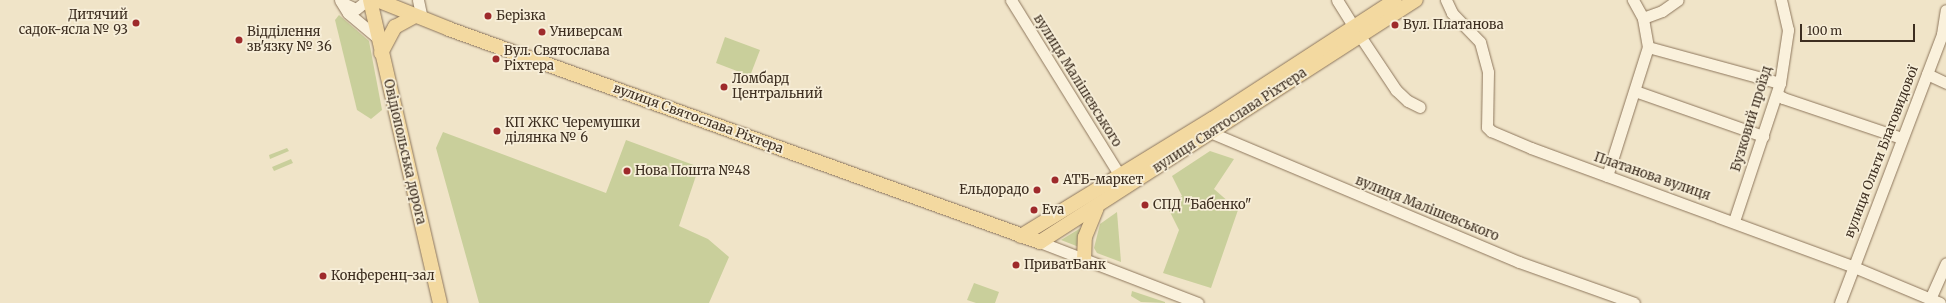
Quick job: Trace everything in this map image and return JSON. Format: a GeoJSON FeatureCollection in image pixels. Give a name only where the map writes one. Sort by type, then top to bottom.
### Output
{"type":"FeatureCollection","features":[{"type":"Feature","properties":{"kind":"main road","name":"Овідіопольська дорога"},"geometry":{"type":"LineString","coordinates":[[369,0],[440,303]]}},
{"type":"Feature","properties":{"kind":"main road","name":"вулиця Святослава Ріхтера"},"geometry":{"type":"LineString","coordinates":[[377,0],[419,17],[1040,242],[1212,133],[1357,32],[1395,0]]}},
{"type":"Feature","properties":{"kind":"main road","name":"вулиця Святослава Ріхтера"},"geometry":{"type":"LineString","coordinates":[[1021,236],[1357,32],[1416,0]]}},
{"type":"Feature","properties":{"kind":"main road"},"geometry":{"type":"LineString","coordinates":[[381,53],[395,27],[419,17]]}},
{"type":"Feature","properties":{"kind":"main road"},"geometry":{"type":"LineString","coordinates":[[1084,261],[1085,237],[1097,207]]}},
{"type":"Feature","properties":{"kind":"street"},"geometry":{"type":"LineString","coordinates":[[340,1],[348,8],[356,10],[369,0]]}},
{"type":"Feature","properties":{"kind":"street"},"geometry":{"type":"LineString","coordinates":[[418,0],[419,17]]}},
{"type":"Feature","properties":{"kind":"street","name":"вулиця Малішевського"},"geometry":{"type":"LineString","coordinates":[[1011,0],[1120,176]]}},
{"type":"Feature","properties":{"kind":"street"},"geometry":{"type":"LineString","coordinates":[[1337,0],[1396,90],[1408,101],[1420,107]]}},
{"type":"Feature","properties":{"kind":"street","name":"Платанова вулиця"},"geometry":{"type":"LineString","coordinates":[[1446,0],[1452,13],[1480,42],[1488,72],[1487,127],[1530,148],[1734,221],[1854,267],[1935,301]]}},
{"type":"Feature","properties":{"kind":"street"},"geometry":{"type":"LineString","coordinates":[[1607,176],[1636,91],[1648,47],[1643,18],[1633,0]]}},
{"type":"Feature","properties":{"kind":"street"},"geometry":{"type":"LineString","coordinates":[[1643,18],[1662,12],[1678,0]]}},
{"type":"Feature","properties":{"kind":"street","name":"Бузковий проїзд"},"geometry":{"type":"LineString","coordinates":[[1734,221],[1779,88],[1788,30],[1781,0]]}},
{"type":"Feature","properties":{"kind":"street"},"geometry":{"type":"LineString","coordinates":[[340,1],[348,13],[378,38]]}},
{"type":"Feature","properties":{"kind":"street","name":"вулиця Ольги Благовидової"},"geometry":{"type":"LineString","coordinates":[[1840,303],[1901,138],[1942,34],[1946,10]]}},
{"type":"Feature","properties":{"kind":"street"},"geometry":{"type":"LineString","coordinates":[[1648,47],[1779,88],[1783,98],[1901,138]]}},
{"type":"Feature","properties":{"kind":"street"},"geometry":{"type":"LineString","coordinates":[[1927,74],[1946,83]]}},
{"type":"Feature","properties":{"kind":"street"},"geometry":{"type":"LineString","coordinates":[[1636,91],[1763,136]]}},
{"type":"Feature","properties":{"kind":"street","name":"вулиця Малішевського"},"geometry":{"type":"LineString","coordinates":[[1212,133],[1519,262],[1634,303]]}},
{"type":"Feature","properties":{"kind":"street"},"geometry":{"type":"LineString","coordinates":[[1040,242],[1084,261],[1198,303]]}},
{"type":"Feature","properties":{"kind":"street"},"geometry":{"type":"LineString","coordinates":[[1935,301],[1946,263]]}},
{"type":"Feature","properties":{"kind":"green space"},"geometry":{"type":"Polygon","coordinates":[[[339,15],[369,41],[382,110],[371,119],[357,110],[335,20],[339,15]]]}},
{"type":"Feature","properties":{"kind":"green space"},"geometry":{"type":"Polygon","coordinates":[[[725,37],[760,50],[750,76],[716,63],[725,37]]]}},
{"type":"Feature","properties":{"kind":"green space"},"geometry":{"type":"Polygon","coordinates":[[[443,132],[606,193],[626,140],[699,167],[679,226],[708,239],[729,257],[709,303],[479,303],[436,148],[443,132]]]}},
{"type":"Feature","properties":{"kind":"green space"},"geometry":{"type":"Polygon","coordinates":[[[287,148],[289,151],[270,159],[269,155],[287,148]]]}},
{"type":"Feature","properties":{"kind":"green space"},"geometry":{"type":"Polygon","coordinates":[[[1210,151],[1234,159],[1214,189],[1238,210],[1211,288],[1163,273],[1179,230],[1167,206],[1182,196],[1172,176],[1210,151]]]}},
{"type":"Feature","properties":{"kind":"green space"},"geometry":{"type":"Polygon","coordinates":[[[291,159],[293,163],[274,171],[272,167],[291,159]]]}},
{"type":"Feature","properties":{"kind":"green space"},"geometry":{"type":"Polygon","coordinates":[[[1117,212],[1121,262],[1097,253],[1094,248],[1100,224],[1117,212]]]}},
{"type":"Feature","properties":{"kind":"green space"},"geometry":{"type":"Polygon","coordinates":[[[1084,226],[1079,247],[1061,240],[1084,226]]]}},
{"type":"Feature","properties":{"kind":"green space"},"geometry":{"type":"Polygon","coordinates":[[[974,283],[999,292],[995,303],[976,303],[967,300],[974,283]]]}},
{"type":"Feature","properties":{"kind":"green space"},"geometry":{"type":"Polygon","coordinates":[[[1132,291],[1165,303],[1141,302],[1131,296],[1132,291]]]}},
{"type":"Feature","properties":{"kind":"place","name":"Берізка"},"geometry":{"type":"Point","coordinates":[488,16]}},
{"type":"Feature","properties":{"kind":"place","name":"Дитячий садок-ясла № 93"},"geometry":{"type":"Point","coordinates":[136,23]}},
{"type":"Feature","properties":{"kind":"place","name":"Вул. Платанова"},"geometry":{"type":"Point","coordinates":[1395,25]}},
{"type":"Feature","properties":{"kind":"place","name":"Универсам"},"geometry":{"type":"Point","coordinates":[542,32]}},
{"type":"Feature","properties":{"kind":"place","name":"Відділення зв'язку № 36"},"geometry":{"type":"Point","coordinates":[239,40]}},
{"type":"Feature","properties":{"kind":"place","name":"Вул. Святослава Ріхтера"},"geometry":{"type":"Point","coordinates":[496,59]}},
{"type":"Feature","properties":{"kind":"place","name":"Ломбард Центральний"},"geometry":{"type":"Point","coordinates":[724,87]}},
{"type":"Feature","properties":{"kind":"place","name":"КП ЖКС Черемушки ділянка № 6"},"geometry":{"type":"Point","coordinates":[497,131]}},
{"type":"Feature","properties":{"kind":"place","name":"Нова Пошта №48"},"geometry":{"type":"Point","coordinates":[627,171]}},
{"type":"Feature","properties":{"kind":"place","name":"АТБ-маркет"},"geometry":{"type":"Point","coordinates":[1055,180]}},
{"type":"Feature","properties":{"kind":"place","name":"Ельдорадо"},"geometry":{"type":"Point","coordinates":[1037,190]}},
{"type":"Feature","properties":{"kind":"place","name":"СПД \"Бабенко\""},"geometry":{"type":"Point","coordinates":[1145,205]}},
{"type":"Feature","properties":{"kind":"place","name":"Eva"},"geometry":{"type":"Point","coordinates":[1034,210]}},
{"type":"Feature","properties":{"kind":"place","name":"ПриватБанк"},"geometry":{"type":"Point","coordinates":[1016,265]}},
{"type":"Feature","properties":{"kind":"place","name":"Конференц-зал"},"geometry":{"type":"Point","coordinates":[323,276]}}]}
